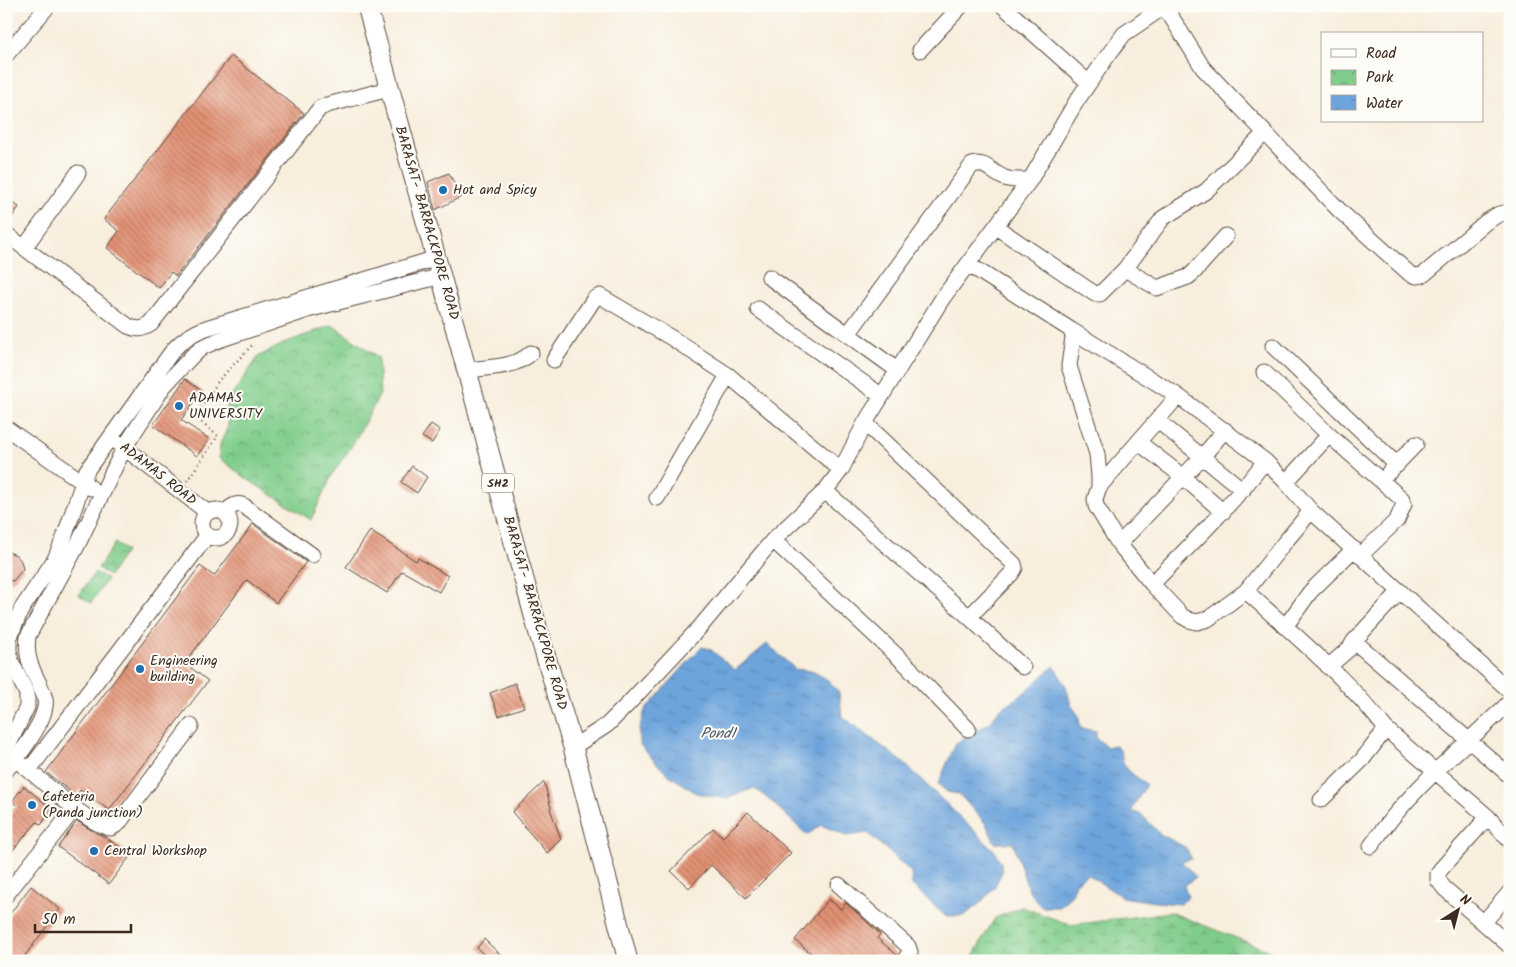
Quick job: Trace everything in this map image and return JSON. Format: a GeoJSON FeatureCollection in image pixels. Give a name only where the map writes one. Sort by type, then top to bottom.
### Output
{"type":"FeatureCollection","features":[{"type":"Feature","properties":{"kind":"main road","name":"BARASAT- BARRACKPORE ROAD"},"geometry":{"type":"LineString","coordinates":[[367,6],[539,634],[573,747],[628,961]]}},
{"type":"Feature","properties":{"kind":"street"},"geometry":{"type":"LineString","coordinates":[[6,55],[48,6]]}},
{"type":"Feature","properties":{"kind":"street"},"geometry":{"type":"LineString","coordinates":[[920,50],[961,6]]}},
{"type":"Feature","properties":{"kind":"street"},"geometry":{"type":"LineString","coordinates":[[1003,6],[1089,82]]}},
{"type":"Feature","properties":{"kind":"street"},"geometry":{"type":"LineString","coordinates":[[573,747],[607,725],[628,704],[701,626],[773,540],[825,491],[841,470],[865,423],[942,299],[1030,180],[1089,82],[1124,34],[1162,7],[1172,18],[1203,68],[1340,211],[1410,274],[1416,276],[1423,275],[1486,222],[1499,214],[1510,212]]}},
{"type":"Feature","properties":{"kind":"street"},"geometry":{"type":"LineString","coordinates":[[6,234],[128,326],[136,330],[144,328],[151,324],[320,108],[390,89]]}},
{"type":"Feature","properties":{"kind":"street"},"geometry":{"type":"LineString","coordinates":[[996,227],[1095,294],[1100,294],[1125,268],[1166,215],[1206,191],[1265,133]]}},
{"type":"Feature","properties":{"kind":"street"},"geometry":{"type":"LineString","coordinates":[[848,334],[972,165],[982,164],[1002,177],[1014,181],[1030,180]]}},
{"type":"Feature","properties":{"kind":"street"},"geometry":{"type":"LineString","coordinates":[[24,248],[78,173]]}},
{"type":"Feature","properties":{"kind":"street"},"geometry":{"type":"LineString","coordinates":[[1125,268],[1152,287],[1161,287],[1188,277],[1226,236]]}},
{"type":"Feature","properties":{"kind":"street"},"geometry":{"type":"LineString","coordinates":[[968,264],[1178,396],[1265,461],[1312,511],[1510,691]]}},
{"type":"Feature","properties":{"kind":"street"},"geometry":{"type":"LineString","coordinates":[[9,760],[26,707],[27,694],[11,661],[9,639],[21,610],[55,559],[84,483],[87,470],[173,350],[193,332],[439,267]]}},
{"type":"Feature","properties":{"kind":"street"},"geometry":{"type":"LineString","coordinates":[[9,760],[39,723],[46,706],[44,697],[29,664],[26,650],[28,636],[66,568],[100,494],[122,452],[164,386],[183,364],[204,347],[219,340],[439,267]]}},
{"type":"Feature","properties":{"kind":"street"},"geometry":{"type":"LineString","coordinates":[[769,277],[897,370]]}},
{"type":"Feature","properties":{"kind":"street"},"geometry":{"type":"LineString","coordinates":[[554,360],[594,299],[600,296],[670,337],[728,375],[841,470]]}},
{"type":"Feature","properties":{"kind":"street"},"geometry":{"type":"LineString","coordinates":[[758,309],[882,396]]}},
{"type":"Feature","properties":{"kind":"street"},"geometry":{"type":"LineString","coordinates":[[1071,330],[1073,337],[1069,366],[1094,442],[1099,476],[1099,487],[1095,499],[1096,506],[1119,544],[1152,584],[1182,616],[1197,622],[1208,620],[1246,591],[1312,511]]}},
{"type":"Feature","properties":{"kind":"street"},"geometry":{"type":"LineString","coordinates":[[1273,346],[1396,465]]}},
{"type":"Feature","properties":{"kind":"street"},"geometry":{"type":"LineString","coordinates":[[468,370],[515,364],[524,360],[531,353]]}},
{"type":"Feature","properties":{"kind":"street"},"geometry":{"type":"LineString","coordinates":[[1264,372],[1329,435],[1402,499],[1404,504],[1397,520],[1310,592],[1284,627]]}},
{"type":"Feature","properties":{"kind":"street"},"geometry":{"type":"LineString","coordinates":[[657,498],[728,375]]}},
{"type":"Feature","properties":{"kind":"street"},"geometry":{"type":"LineString","coordinates":[[1099,487],[1178,396]]}},
{"type":"Feature","properties":{"kind":"street"},"geometry":{"type":"LineString","coordinates":[[1158,421],[1243,490]]}},
{"type":"Feature","properties":{"kind":"street"},"geometry":{"type":"LineString","coordinates":[[865,423],[1014,564],[1015,568],[1012,573],[968,616]]}},
{"type":"Feature","properties":{"kind":"street"},"geometry":{"type":"LineString","coordinates":[[6,428],[100,494]]}},
{"type":"Feature","properties":{"kind":"street"},"geometry":{"type":"LineString","coordinates":[[1119,544],[1202,457],[1225,430]]}},
{"type":"Feature","properties":{"kind":"street"},"geometry":{"type":"LineString","coordinates":[[1286,482],[1329,435]]}},
{"type":"Feature","properties":{"kind":"street","name":"ADAMAS ROAD"},"geometry":{"type":"LineString","coordinates":[[110,436],[122,452],[204,516]]}},
{"type":"Feature","properties":{"kind":"street"},"geometry":{"type":"LineString","coordinates":[[1138,442],[1182,476],[1223,512]]}},
{"type":"Feature","properties":{"kind":"street"},"geometry":{"type":"LineString","coordinates":[[1382,481],[1416,444]]}},
{"type":"Feature","properties":{"kind":"street"},"geometry":{"type":"LineString","coordinates":[[1152,584],[1223,512],[1265,461]]}},
{"type":"Feature","properties":{"kind":"street"},"geometry":{"type":"LineString","coordinates":[[825,491],[968,616],[1023,667]]}},
{"type":"Feature","properties":{"kind":"street"},"geometry":{"type":"LineString","coordinates":[[225,512],[235,504],[244,506],[312,555]]}},
{"type":"Feature","properties":{"kind":"street"},"geometry":{"type":"LineString","coordinates":[[216,509],[225,512],[230,520],[230,529],[224,536],[216,539],[207,536],[202,528],[204,516],[216,509]]}},
{"type":"Feature","properties":{"kind":"street"},"geometry":{"type":"LineString","coordinates":[[29,770],[207,536]]}},
{"type":"Feature","properties":{"kind":"street"},"geometry":{"type":"LineString","coordinates":[[773,540],[846,607],[968,729]]}},
{"type":"Feature","properties":{"kind":"street"},"geometry":{"type":"LineString","coordinates":[[1246,591],[1370,708],[1386,729],[1488,817],[1510,841]]}},
{"type":"Feature","properties":{"kind":"street"},"geometry":{"type":"LineString","coordinates":[[1328,667],[1350,648],[1354,641],[1400,591]]}},
{"type":"Feature","properties":{"kind":"street"},"geometry":{"type":"LineString","coordinates":[[21,610],[36,620]]}},
{"type":"Feature","properties":{"kind":"street"},"geometry":{"type":"LineString","coordinates":[[1354,641],[1510,776]]}},
{"type":"Feature","properties":{"kind":"street"},"geometry":{"type":"LineString","coordinates":[[1371,846],[1385,824],[1436,771],[1510,702]]}},
{"type":"Feature","properties":{"kind":"street"},"geometry":{"type":"LineString","coordinates":[[9,760],[29,770],[75,808],[104,827],[111,828],[118,824],[190,726]]}},
{"type":"Feature","properties":{"kind":"street"},"geometry":{"type":"LineString","coordinates":[[1321,800],[1362,760],[1386,729]]}},
{"type":"Feature","properties":{"kind":"street"},"geometry":{"type":"LineString","coordinates":[[6,895],[75,808]]}},
{"type":"Feature","properties":{"kind":"street"},"geometry":{"type":"LineString","coordinates":[[1488,817],[1441,869],[1438,874],[1438,880],[1444,888],[1510,946]]}},
{"type":"Feature","properties":{"kind":"street"},"geometry":{"type":"LineString","coordinates":[[839,885],[908,946],[910,952],[904,961]]}},
{"type":"Feature","properties":{"kind":"street"},"geometry":{"type":"LineString","coordinates":[[1484,922],[1510,892]]}},
{"type":"Feature","properties":{"kind":"path"},"geometry":{"type":"LineString","coordinates":[[185,484],[218,436],[195,417],[219,380],[256,340]]}},
{"type":"Feature","properties":{"kind":"green space"},"geometry":{"type":"Polygon","coordinates":[[[332,325],[378,357],[380,394],[353,444],[332,475],[311,520],[247,479],[219,458],[220,444],[228,426],[227,402],[259,356],[287,342],[332,325]]]}},
{"type":"Feature","properties":{"kind":"green space"},"geometry":{"type":"Polygon","coordinates":[[[115,543],[126,551],[109,576],[98,568],[115,543]]]}},
{"type":"Feature","properties":{"kind":"green space"},"geometry":{"type":"Polygon","coordinates":[[[95,572],[107,579],[91,603],[79,595],[95,572]]]}},
{"type":"Feature","properties":{"kind":"green space"},"geometry":{"type":"Polygon","coordinates":[[[1022,907],[1071,925],[1170,912],[1291,961],[970,961],[995,918],[1022,907]]]}},
{"type":"Feature","properties":{"kind":"water","name":"Pond1"},"geometry":{"type":"Polygon","coordinates":[[[767,644],[795,669],[812,671],[828,680],[839,693],[842,716],[904,763],[994,850],[1001,862],[1002,872],[994,888],[964,916],[945,916],[912,885],[911,872],[868,833],[847,836],[821,825],[807,835],[754,788],[726,799],[696,793],[666,773],[639,743],[639,729],[645,710],[702,647],[710,649],[735,670],[767,644]]]}},
{"type":"Feature","properties":{"kind":"water"},"geometry":{"type":"Polygon","coordinates":[[[1054,666],[1066,686],[1071,705],[1079,716],[1080,728],[1096,731],[1096,738],[1107,747],[1116,745],[1121,752],[1126,767],[1146,784],[1131,812],[1140,813],[1160,834],[1185,847],[1192,859],[1181,861],[1196,877],[1184,886],[1188,897],[1181,904],[1122,897],[1087,874],[1076,883],[1072,894],[1060,907],[1041,907],[1028,889],[1013,843],[995,843],[986,824],[959,794],[947,792],[938,784],[956,743],[989,723],[1000,709],[1018,698],[1054,666]]]}},
{"type":"Feature","properties":{"kind":"building"},"geometry":{"type":"Polygon","coordinates":[[[231,56],[304,113],[176,276],[171,272],[159,288],[107,248],[119,231],[104,219],[231,56]]]}},
{"type":"Feature","properties":{"kind":"building","name":"Hot and Spicy"},"geometry":{"type":"Polygon","coordinates":[[[449,173],[461,197],[435,210],[428,182],[449,173]]]}},
{"type":"Feature","properties":{"kind":"building"},"geometry":{"type":"Polygon","coordinates":[[[6,198],[19,207],[6,225],[6,198]]]}},
{"type":"Feature","properties":{"kind":"building","name":"ADAMAS UNIVERSITY"},"geometry":{"type":"Polygon","coordinates":[[[185,379],[202,391],[181,420],[209,439],[197,456],[153,425],[185,379]]]}},
{"type":"Feature","properties":{"kind":"building"},"geometry":{"type":"Polygon","coordinates":[[[431,424],[440,430],[432,443],[422,437],[431,424]]]}},
{"type":"Feature","properties":{"kind":"building"},"geometry":{"type":"Polygon","coordinates":[[[412,466],[427,477],[417,493],[401,482],[412,466]]]}},
{"type":"Feature","properties":{"kind":"building","name":"Engineering building"},"geometry":{"type":"Polygon","coordinates":[[[253,524],[306,562],[276,603],[247,580],[185,663],[208,681],[109,810],[80,790],[76,796],[46,772],[200,566],[214,576],[253,524]]]}},
{"type":"Feature","properties":{"kind":"building"},"geometry":{"type":"Polygon","coordinates":[[[370,531],[416,561],[418,558],[448,576],[439,592],[402,571],[387,593],[346,567],[370,531]]]}},
{"type":"Feature","properties":{"kind":"building"},"geometry":{"type":"Polygon","coordinates":[[[6,551],[16,555],[21,561],[23,569],[13,581],[6,580],[6,551]]]}},
{"type":"Feature","properties":{"kind":"building"},"geometry":{"type":"Polygon","coordinates":[[[515,683],[524,707],[499,716],[490,693],[515,683]]]}},
{"type":"Feature","properties":{"kind":"building"},"geometry":{"type":"Polygon","coordinates":[[[544,782],[550,809],[561,839],[547,853],[512,812],[544,782]]]}},
{"type":"Feature","properties":{"kind":"building"},"geometry":{"type":"Polygon","coordinates":[[[24,786],[52,809],[41,825],[37,822],[6,858],[6,819],[17,806],[12,801],[24,786]]]}},
{"type":"Feature","properties":{"kind":"building"},"geometry":{"type":"Polygon","coordinates":[[[748,812],[791,853],[746,898],[711,865],[689,888],[671,871],[713,828],[723,837],[748,812]]]}},
{"type":"Feature","properties":{"kind":"building","name":"Central Workshop"},"geometry":{"type":"Polygon","coordinates":[[[77,821],[104,836],[131,855],[109,884],[58,847],[77,821]]]}},
{"type":"Feature","properties":{"kind":"building"},"geometry":{"type":"Polygon","coordinates":[[[31,886],[60,909],[21,961],[6,961],[6,919],[31,886]]]}},
{"type":"Feature","properties":{"kind":"building"},"geometry":{"type":"Polygon","coordinates":[[[829,899],[841,909],[846,903],[880,934],[877,938],[897,955],[895,961],[820,961],[795,940],[829,899]]]}},
{"type":"Feature","properties":{"kind":"building"},"geometry":{"type":"Polygon","coordinates":[[[484,939],[507,961],[490,961],[477,948],[484,939]]]}},
{"type":"Feature","properties":{"kind":"place","name":"Hot and Spicy"},"geometry":{"type":"Point","coordinates":[443,190]}},
{"type":"Feature","properties":{"kind":"place","name":"ADAMAS UNIVERSITY"},"geometry":{"type":"Point","coordinates":[179,406]}},
{"type":"Feature","properties":{"kind":"place","name":"Engineering building"},"geometry":{"type":"Point","coordinates":[140,669]}},
{"type":"Feature","properties":{"kind":"place","name":"Cafeteria (Panda junction)"},"geometry":{"type":"Point","coordinates":[32,805]}},
{"type":"Feature","properties":{"kind":"place","name":"Central Workshop"},"geometry":{"type":"Point","coordinates":[94,851]}}]}
